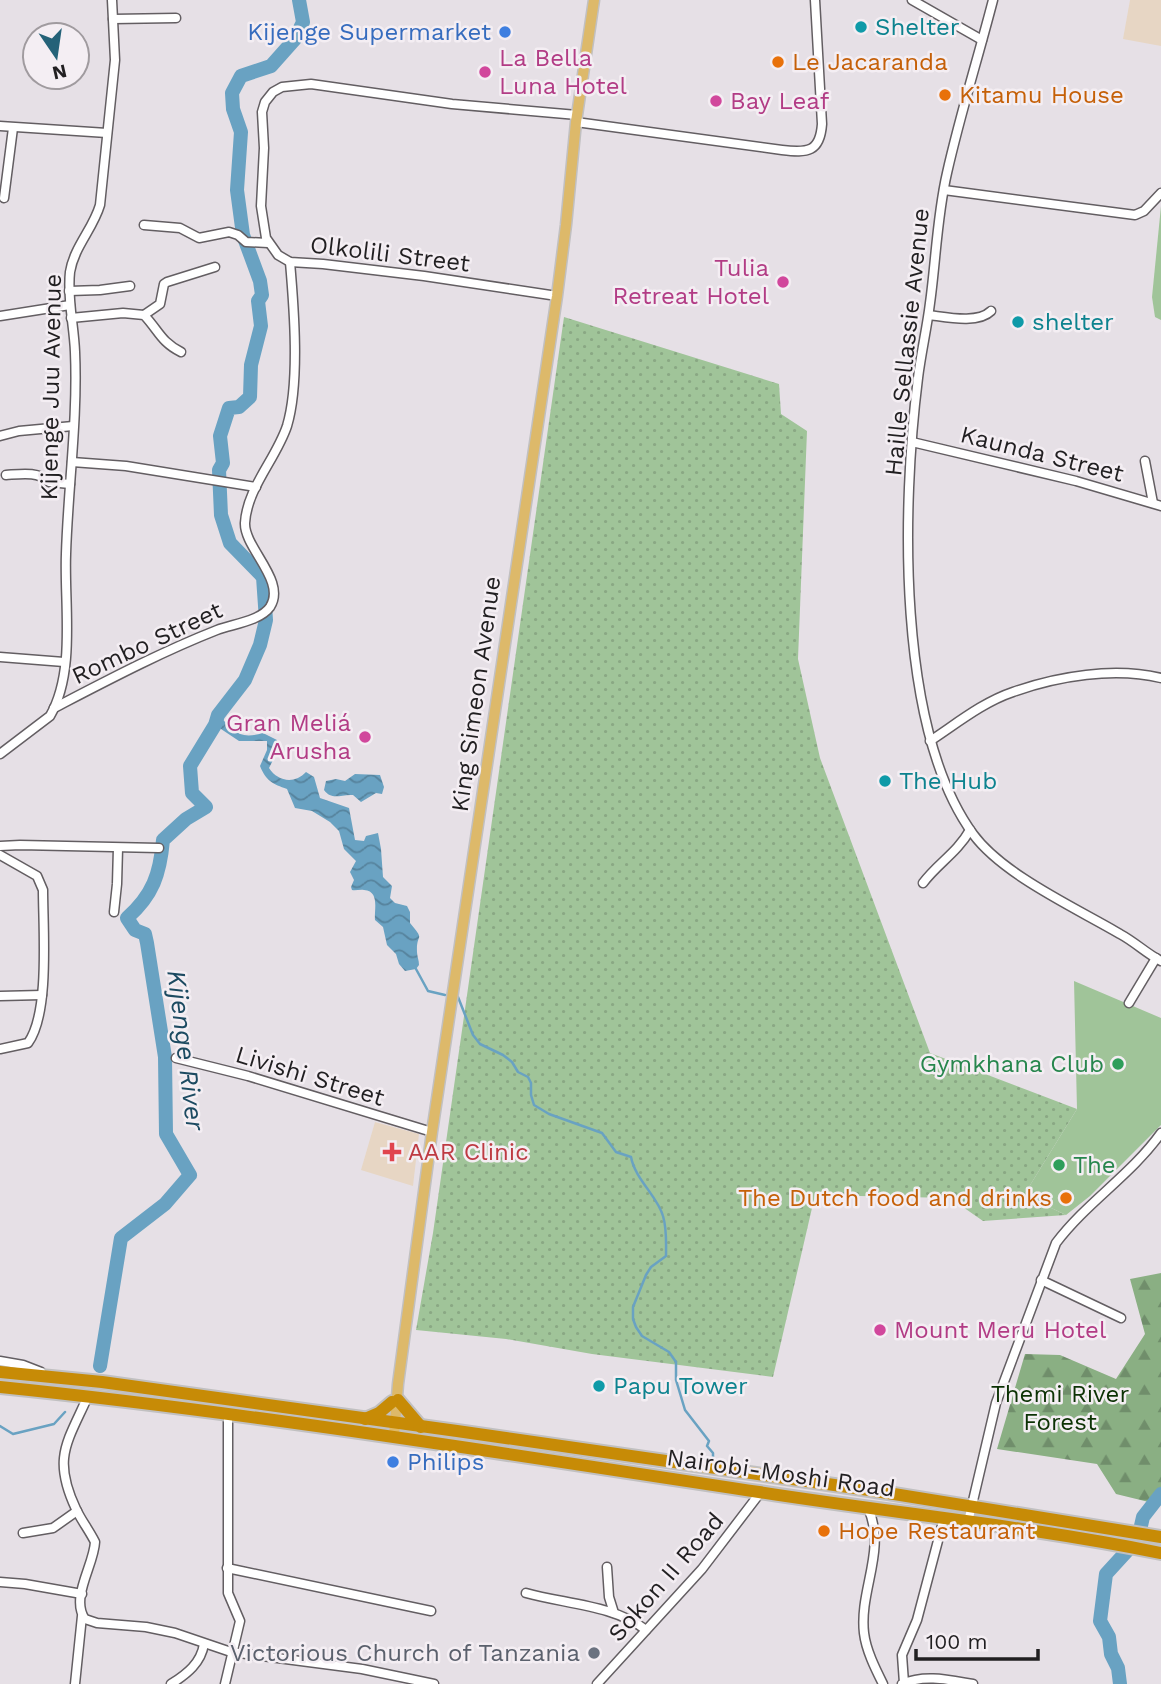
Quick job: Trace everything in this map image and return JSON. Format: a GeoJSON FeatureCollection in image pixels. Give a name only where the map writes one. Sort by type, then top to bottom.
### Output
{"type":"FeatureCollection","features":[{"type":"Feature","properties":{"kind":"highway"},"geometry":{"type":"LineString","coordinates":[[0,1372],[346,1416],[364,1419],[390,1429]]}},
{"type":"Feature","properties":{"kind":"highway"},"geometry":{"type":"LineString","coordinates":[[0,1387],[343,1430],[390,1429]]}},
{"type":"Feature","properties":{"kind":"highway"},"geometry":{"type":"LineString","coordinates":[[364,1419],[380,1413],[396,1398],[421,1427]]}},
{"type":"Feature","properties":{"kind":"highway"},"geometry":{"type":"LineString","coordinates":[[343,1430],[346,1416]]}},
{"type":"Feature","properties":{"kind":"highway","name":"Nairobi-Moshi Road"},"geometry":{"type":"LineString","coordinates":[[390,1429],[421,1427],[1161,1537]]}},
{"type":"Feature","properties":{"kind":"highway","name":"Nairobi-Moshi Road"},"geometry":{"type":"LineString","coordinates":[[390,1429],[760,1493],[944,1518],[1161,1553]]}},
{"type":"Feature","properties":{"kind":"main road","name":"King Simeon Avenue"},"geometry":{"type":"LineString","coordinates":[[390,1429],[557,296],[576,119],[594,0]]}},
{"type":"Feature","properties":{"kind":"street","name":"Kijenge Juu Avenue"},"geometry":{"type":"LineString","coordinates":[[54,708],[67,640],[66,554],[75,359],[69,291],[72,262],[95,220],[100,205],[115,60],[112,0]]}},
{"type":"Feature","properties":{"kind":"street"},"geometry":{"type":"LineString","coordinates":[[144,225],[173,226],[199,239],[229,233],[238,235],[246,242],[266,243],[261,206],[264,148],[262,112],[265,102],[273,92],[282,87],[311,84],[797,152],[810,149],[818,145],[821,139],[822,124],[815,0]]}},
{"type":"Feature","properties":{"kind":"street"},"geometry":{"type":"LineString","coordinates":[[912,0],[982,40]]}},
{"type":"Feature","properties":{"kind":"street","name":"Haille Sellassie Avenue"},"geometry":{"type":"LineString","coordinates":[[993,0],[944,190],[929,316],[918,376],[912,442],[909,534],[917,673],[930,741],[947,786],[970,830],[986,849],[1012,870],[1139,945],[1158,960]]}},
{"type":"Feature","properties":{"kind":"street"},"geometry":{"type":"LineString","coordinates":[[113,19],[176,18]]}},
{"type":"Feature","properties":{"kind":"street"},"geometry":{"type":"LineString","coordinates":[[0,126],[107,133]]}},
{"type":"Feature","properties":{"kind":"street"},"geometry":{"type":"LineString","coordinates":[[4,198],[13,128]]}},
{"type":"Feature","properties":{"kind":"street"},"geometry":{"type":"LineString","coordinates":[[944,190],[1135,215],[1144,211],[1161,193]]}},
{"type":"Feature","properties":{"kind":"street","name":"Olkolili Street"},"geometry":{"type":"LineString","coordinates":[[266,243],[290,262],[424,276],[557,296]]}},
{"type":"Feature","properties":{"kind":"street"},"geometry":{"type":"LineString","coordinates":[[72,462],[126,466],[256,487],[279,445],[290,413],[294,321],[290,262]]}},
{"type":"Feature","properties":{"kind":"street"},"geometry":{"type":"LineString","coordinates":[[71,318],[123,313],[144,315],[160,304],[164,284],[215,267]]}},
{"type":"Feature","properties":{"kind":"street"},"geometry":{"type":"LineString","coordinates":[[69,291],[130,286]]}},
{"type":"Feature","properties":{"kind":"street"},"geometry":{"type":"LineString","coordinates":[[0,316],[70,305]]}},
{"type":"Feature","properties":{"kind":"street"},"geometry":{"type":"LineString","coordinates":[[929,316],[976,318],[988,315],[991,311]]}},
{"type":"Feature","properties":{"kind":"street"},"geometry":{"type":"LineString","coordinates":[[144,315],[166,345],[181,352]]}},
{"type":"Feature","properties":{"kind":"street"},"geometry":{"type":"LineString","coordinates":[[0,436],[19,431],[73,426]]}},
{"type":"Feature","properties":{"kind":"street","name":"Kaunda Street"},"geometry":{"type":"LineString","coordinates":[[912,442],[1076,481],[1157,504]]}},
{"type":"Feature","properties":{"kind":"street"},"geometry":{"type":"LineString","coordinates":[[1145,461],[1157,504]]}},
{"type":"Feature","properties":{"kind":"street"},"geometry":{"type":"LineString","coordinates":[[6,475],[27,473],[46,478],[49,482],[71,484]]}},
{"type":"Feature","properties":{"kind":"street","name":"Rombo Street"},"geometry":{"type":"LineString","coordinates":[[54,708],[183,643],[257,617],[269,608],[273,599],[272,581],[247,534],[245,524],[256,487]]}},
{"type":"Feature","properties":{"kind":"street"},"geometry":{"type":"LineString","coordinates":[[0,657],[64,662]]}},
{"type":"Feature","properties":{"kind":"street"},"geometry":{"type":"LineString","coordinates":[[930,741],[1011,692],[1058,680],[1109,673],[1161,678]]}},
{"type":"Feature","properties":{"kind":"street"},"geometry":{"type":"LineString","coordinates":[[0,754],[37,727],[54,708]]}},
{"type":"Feature","properties":{"kind":"street"},"geometry":{"type":"LineString","coordinates":[[923,883],[933,869],[954,853],[970,830]]}},
{"type":"Feature","properties":{"kind":"street"},"geometry":{"type":"LineString","coordinates":[[0,846],[159,848]]}},
{"type":"Feature","properties":{"kind":"street"},"geometry":{"type":"LineString","coordinates":[[114,912],[118,848]]}},
{"type":"Feature","properties":{"kind":"street"},"geometry":{"type":"LineString","coordinates":[[0,855],[37,876],[43,890],[42,995],[39,1020],[28,1044],[0,1049]]}},
{"type":"Feature","properties":{"kind":"street"},"geometry":{"type":"LineString","coordinates":[[1129,1003],[1158,960]]}},
{"type":"Feature","properties":{"kind":"street"},"geometry":{"type":"LineString","coordinates":[[0,996],[42,995]]}},
{"type":"Feature","properties":{"kind":"street","name":"Livishi Street"},"geometry":{"type":"LineString","coordinates":[[176,1058],[248,1076],[432,1132]]}},
{"type":"Feature","properties":{"kind":"street"},"geometry":{"type":"LineString","coordinates":[[968,1522],[990,1424],[1056,1243],[1072,1221],[1127,1174],[1161,1133]]}},
{"type":"Feature","properties":{"kind":"street"},"geometry":{"type":"LineString","coordinates":[[1041,1280],[1121,1318]]}},
{"type":"Feature","properties":{"kind":"street"},"geometry":{"type":"LineString","coordinates":[[0,1361],[23,1365],[55,1378]]}},
{"type":"Feature","properties":{"kind":"street"},"geometry":{"type":"LineString","coordinates":[[75,1684],[82,1594],[94,1542],[77,1511],[63,1472],[63,1458],[88,1396]]}},
{"type":"Feature","properties":{"kind":"street"},"geometry":{"type":"LineString","coordinates":[[225,1684],[240,1621],[228,1593],[228,1415]]}},
{"type":"Feature","properties":{"kind":"street","name":"Sokon II Road"},"geometry":{"type":"LineString","coordinates":[[597,1684],[702,1569],[760,1493]]}},
{"type":"Feature","properties":{"kind":"street"},"geometry":{"type":"LineString","coordinates":[[868,1508],[876,1538],[864,1615],[864,1632],[883,1684]]}},
{"type":"Feature","properties":{"kind":"street"},"geometry":{"type":"LineString","coordinates":[[23,1533],[53,1528],[77,1511]]}},
{"type":"Feature","properties":{"kind":"street"},"geometry":{"type":"LineString","coordinates":[[944,1518],[917,1620],[902,1655],[903,1684],[912,1680],[937,1679],[973,1684]]}},
{"type":"Feature","properties":{"kind":"street"},"geometry":{"type":"LineString","coordinates":[[607,1567],[614,1613]]}},
{"type":"Feature","properties":{"kind":"street"},"geometry":{"type":"LineString","coordinates":[[227,1568],[431,1611]]}},
{"type":"Feature","properties":{"kind":"street"},"geometry":{"type":"LineString","coordinates":[[0,1582],[82,1594]]}},
{"type":"Feature","properties":{"kind":"street"},"geometry":{"type":"LineString","coordinates":[[526,1594],[624,1616],[646,1630]]}},
{"type":"Feature","properties":{"kind":"street"},"geometry":{"type":"LineString","coordinates":[[82,1616],[97,1623],[146,1627],[175,1633],[231,1652],[362,1669],[434,1684]]}},
{"type":"Feature","properties":{"kind":"street"},"geometry":{"type":"LineString","coordinates":[[171,1684],[195,1666],[204,1644]]}},
{"type":"Feature","properties":{"kind":"shaded area"},"geometry":{"type":"Polygon","coordinates":[[[1130,0],[1161,0],[1161,46],[1123,39],[1130,0]]]}},
{"type":"Feature","properties":{"kind":"shaded area","name":"AAR Clinic"},"geometry":{"type":"Polygon","coordinates":[[[375,1122],[419,1134],[413,1186],[361,1170],[375,1122]]]}},
{"type":"Feature","properties":{"kind":"green space"},"geometry":{"type":"Polygon","coordinates":[[[1161,206],[1161,320],[1155,317],[1152,297],[1161,206]]]}},
{"type":"Feature","properties":{"kind":"green space"},"geometry":{"type":"Polygon","coordinates":[[[564,317],[779,384],[781,414],[807,431],[798,659],[820,758],[930,1053],[1077,1109],[1024,1195],[1066,1215],[983,1221],[950,1198],[815,1195],[773,1377],[592,1354],[506,1339],[416,1330],[433,1233],[564,317]]]}},
{"type":"Feature","properties":{"kind":"green space","name":"Gymkhana Club"},"geometry":{"type":"Polygon","coordinates":[[[1074,981],[1161,1018],[1161,1125],[1090,1196],[1066,1215],[1024,1195],[1077,1109],[1074,981]]]}},
{"type":"Feature","properties":{"kind":"green space","name":"Themi River Forest"},"geometry":{"type":"Polygon","coordinates":[[[1161,1273],[1161,1505],[1116,1494],[1097,1464],[997,1449],[1025,1354],[1060,1355],[1116,1379],[1145,1334],[1130,1279],[1161,1273]]]}},
{"type":"Feature","properties":{"kind":"water"},"geometry":{"type":"Polygon","coordinates":[[[218,715],[242,735],[263,733],[277,740],[278,750],[269,768],[277,776],[287,780],[302,776],[306,772],[314,777],[320,798],[349,808],[355,840],[364,841],[366,836],[378,833],[383,877],[392,886],[390,898],[395,903],[407,906],[410,923],[419,935],[419,965],[416,969],[405,971],[396,954],[387,945],[383,927],[375,920],[372,894],[364,890],[352,890],[354,880],[350,872],[356,861],[344,849],[339,831],[312,811],[295,808],[287,789],[267,779],[260,766],[267,750],[267,741],[239,741],[215,725],[218,715]]]}},
{"type":"Feature","properties":{"kind":"water"},"geometry":{"type":"Polygon","coordinates":[[[355,774],[380,775],[384,787],[382,794],[376,793],[361,802],[353,795],[334,796],[324,790],[326,781],[345,781],[355,774]]]}},
{"type":"Feature","properties":{"kind":"waterway","name":"Kijenge River"},"geometry":{"type":"LineString","coordinates":[[100,1366],[121,1238],[165,1204],[190,1175],[166,1134],[165,1057],[145,934],[135,930],[127,918],[143,901],[154,883],[163,840],[186,819],[206,807],[192,793],[190,766],[215,725],[218,715],[245,680],[260,645],[266,620],[263,577],[230,543],[221,515],[219,470],[223,463],[220,436],[229,408],[239,407],[250,397],[251,365],[261,326],[258,301],[262,295],[260,281],[243,235],[237,190],[241,132],[233,109],[232,93],[241,76],[271,66],[295,39],[303,22],[299,0]]}},
{"type":"Feature","properties":{"kind":"waterway"},"geometry":{"type":"LineString","coordinates":[[416,969],[428,991],[445,995]]}},
{"type":"Feature","properties":{"kind":"waterway"},"geometry":{"type":"LineString","coordinates":[[458,997],[473,1035],[480,1044],[503,1055],[512,1062],[518,1072],[528,1077],[534,1105],[549,1114],[602,1133],[616,1152],[631,1157],[637,1173],[660,1209],[665,1226],[666,1256],[651,1267],[646,1275],[633,1307],[633,1319],[642,1336],[669,1352],[676,1362],[676,1380],[685,1410],[709,1441],[707,1446],[713,1453],[713,1460]]}},
{"type":"Feature","properties":{"kind":"waterway"},"geometry":{"type":"LineString","coordinates":[[0,1426],[13,1434],[54,1424],[65,1412]]}},
{"type":"Feature","properties":{"kind":"waterway"},"geometry":{"type":"LineString","coordinates":[[1120,1684],[1109,1637],[1100,1621],[1106,1574],[1138,1539],[1143,1517],[1161,1494]]}},
{"type":"Feature","properties":{"kind":"place","name":"Shelter"},"geometry":{"type":"Point","coordinates":[861,27]}},
{"type":"Feature","properties":{"kind":"place","name":"Kijenge Supermarket"},"geometry":{"type":"Point","coordinates":[505,32]}},
{"type":"Feature","properties":{"kind":"place","name":"Le Jacaranda"},"geometry":{"type":"Point","coordinates":[778,62]}},
{"type":"Feature","properties":{"kind":"place","name":"La Bella Luna Hotel"},"geometry":{"type":"Point","coordinates":[485,72]}},
{"type":"Feature","properties":{"kind":"place","name":"Kitamu House"},"geometry":{"type":"Point","coordinates":[945,95]}},
{"type":"Feature","properties":{"kind":"place","name":"Bay Leaf"},"geometry":{"type":"Point","coordinates":[716,101]}},
{"type":"Feature","properties":{"kind":"place","name":"Tulia Retreat Hotel"},"geometry":{"type":"Point","coordinates":[783,282]}},
{"type":"Feature","properties":{"kind":"place","name":"shelter"},"geometry":{"type":"Point","coordinates":[1018,322]}},
{"type":"Feature","properties":{"kind":"place","name":"Gran Meliá Arusha"},"geometry":{"type":"Point","coordinates":[365,737]}},
{"type":"Feature","properties":{"kind":"place","name":"The Hub"},"geometry":{"type":"Point","coordinates":[885,781]}},
{"type":"Feature","properties":{"kind":"place","name":"Gymkhana Club"},"geometry":{"type":"Point","coordinates":[1118,1064]}},
{"type":"Feature","properties":{"kind":"place","name":"AAR Clinic"},"geometry":{"type":"Point","coordinates":[392,1152]}},
{"type":"Feature","properties":{"kind":"place","name":"The"},"geometry":{"type":"Point","coordinates":[1059,1165]}},
{"type":"Feature","properties":{"kind":"place","name":"The Dutch food and drinks"},"geometry":{"type":"Point","coordinates":[1066,1198]}},
{"type":"Feature","properties":{"kind":"place","name":"Mount Meru Hotel"},"geometry":{"type":"Point","coordinates":[880,1330]}},
{"type":"Feature","properties":{"kind":"place","name":"Papu Tower"},"geometry":{"type":"Point","coordinates":[599,1386]}},
{"type":"Feature","properties":{"kind":"place","name":"Philips"},"geometry":{"type":"Point","coordinates":[393,1462]}},
{"type":"Feature","properties":{"kind":"place","name":"Hope Restaurant"},"geometry":{"type":"Point","coordinates":[824,1531]}},
{"type":"Feature","properties":{"kind":"place","name":"Victorious Church of Tanzania"},"geometry":{"type":"Point","coordinates":[594,1653]}}]}
